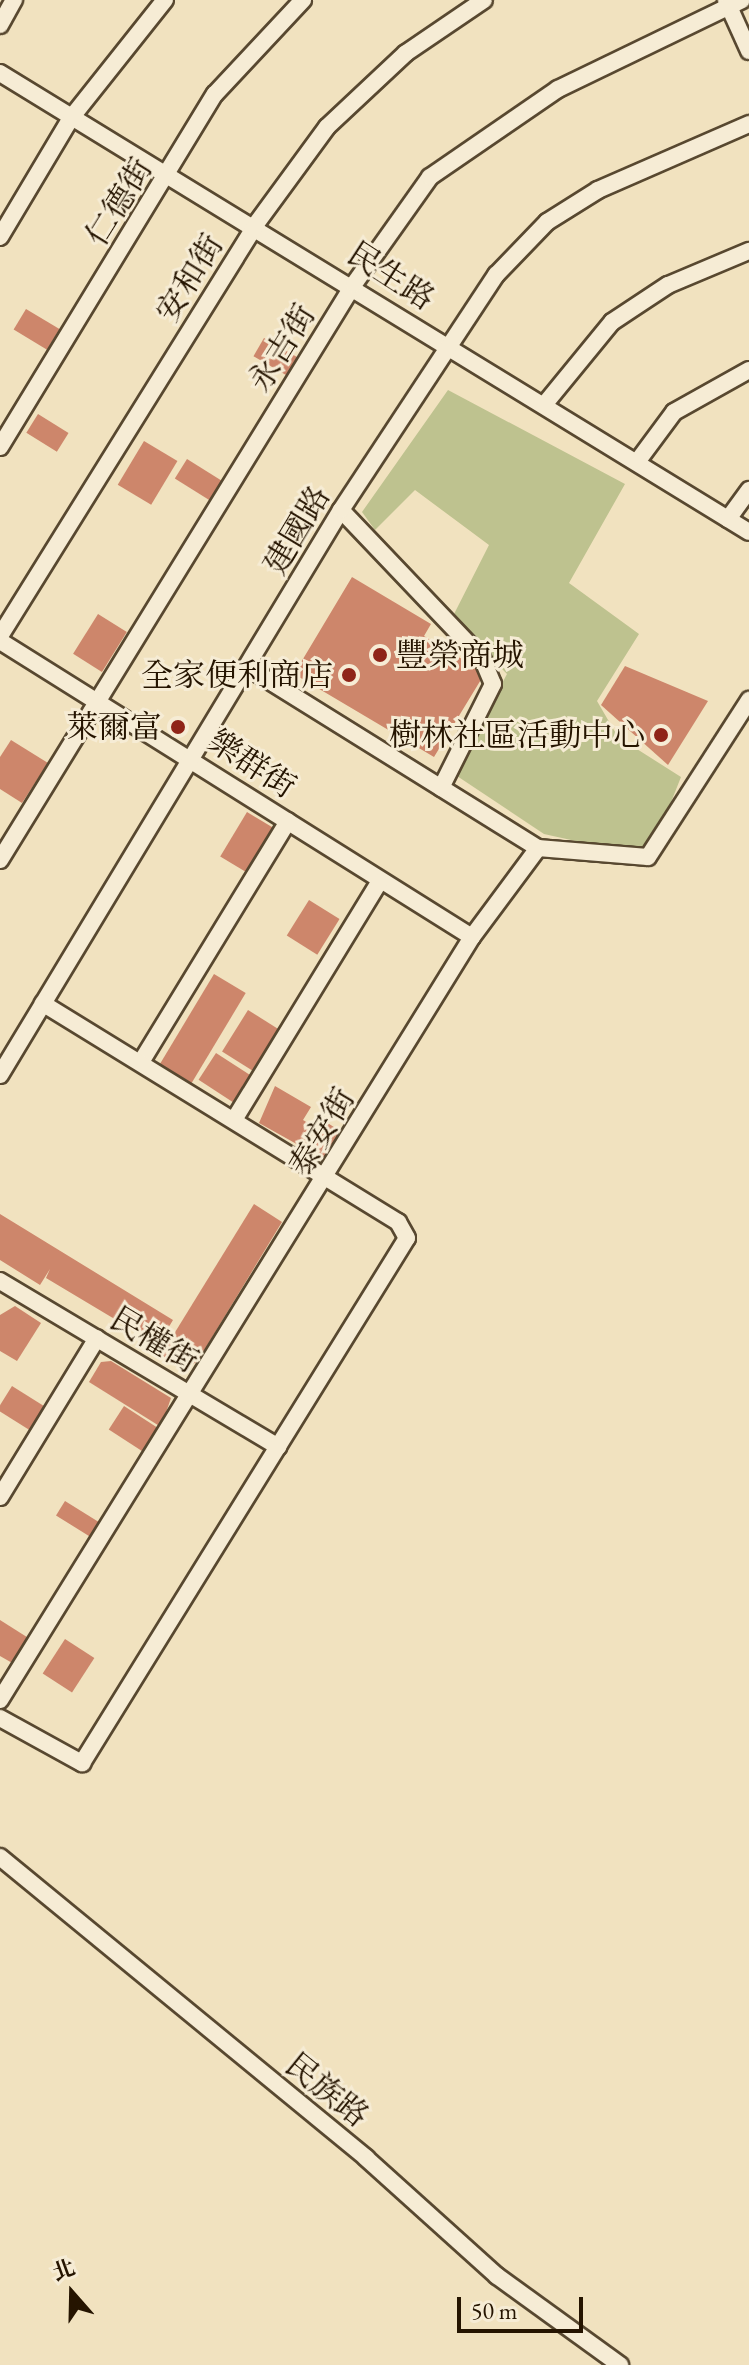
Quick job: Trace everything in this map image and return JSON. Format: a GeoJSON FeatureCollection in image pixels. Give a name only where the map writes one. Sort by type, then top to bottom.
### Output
{"type":"FeatureCollection","features":[{"type":"Feature","properties":{"kind":"street"},"geometry":{"type":"LineString","coordinates":[[0,25],[14,0]]}},
{"type":"Feature","properties":{"kind":"street"},"geometry":{"type":"LineString","coordinates":[[0,237],[71,118],[165,0]]}},
{"type":"Feature","properties":{"kind":"street","name":"仁德街"},"geometry":{"type":"LineString","coordinates":[[0,447],[167,179],[215,94],[303,0]]}},
{"type":"Feature","properties":{"kind":"street","name":"安和街"},"geometry":{"type":"LineString","coordinates":[[0,638],[256,224],[327,127],[406,53],[484,0]]}},
{"type":"Feature","properties":{"kind":"street"},"geometry":{"type":"LineString","coordinates":[[732,2],[749,51]]}},
{"type":"Feature","properties":{"kind":"street","name":"永吉街"},"geometry":{"type":"LineString","coordinates":[[0,860],[354,284],[430,177],[496,126],[732,2]]}},
{"type":"Feature","properties":{"kind":"street","name":"民生路"},"geometry":{"type":"LineString","coordinates":[[0,73],[167,179],[256,224],[354,284],[446,345],[749,532]]}},
{"type":"Feature","properties":{"kind":"street","name":"建國路"},"geometry":{"type":"LineString","coordinates":[[0,1075],[341,510],[446,345],[496,275],[547,222],[598,190],[749,124]]}},
{"type":"Feature","properties":{"kind":"street"},"geometry":{"type":"LineString","coordinates":[[544,405],[612,322],[668,285],[749,251]]}},
{"type":"Feature","properties":{"kind":"street"},"geometry":{"type":"LineString","coordinates":[[637,462],[674,412],[749,370]]}},
{"type":"Feature","properties":{"kind":"street"},"geometry":{"type":"LineString","coordinates":[[728,519],[749,490]]}},
{"type":"Feature","properties":{"kind":"street"},"geometry":{"type":"LineString","coordinates":[[341,510],[482,658],[493,684],[441,788]]}},
{"type":"Feature","properties":{"kind":"street","name":"樂群街"},"geometry":{"type":"LineString","coordinates":[[0,638],[191,758],[379,882],[472,937]]}},
{"type":"Feature","properties":{"kind":"street"},"geometry":{"type":"LineString","coordinates":[[247,667],[538,848],[648,857],[749,700]]}},
{"type":"Feature","properties":{"kind":"street"},"geometry":{"type":"LineString","coordinates":[[141,1062],[288,821]]}},
{"type":"Feature","properties":{"kind":"street","name":"泰安街"},"geometry":{"type":"LineString","coordinates":[[0,1700],[193,1396],[472,937],[538,848]]}},
{"type":"Feature","properties":{"kind":"street"},"geometry":{"type":"LineString","coordinates":[[234,1120],[379,882]]}},
{"type":"Feature","properties":{"kind":"street"},"geometry":{"type":"LineString","coordinates":[[0,1718],[74,1764],[82,1763],[407,1238],[398,1222],[43,1004]]}},
{"type":"Feature","properties":{"kind":"street","name":"民權街"},"geometry":{"type":"LineString","coordinates":[[2,1287],[97,1338],[278,1447]]}},
{"type":"Feature","properties":{"kind":"street"},"geometry":{"type":"LineString","coordinates":[[0,1497],[97,1338]]}},
{"type":"Feature","properties":{"kind":"street","name":"民族路"},"geometry":{"type":"LineString","coordinates":[[0,1859],[366,2158],[497,2276],[620,2365]]}},
{"type":"Feature","properties":{"kind":"green space"},"geometry":{"type":"Polygon","coordinates":[[[448,390],[625,484],[569,583],[639,634],[597,701],[618,737],[681,777],[654,845],[634,854],[544,834],[454,774],[507,674],[452,618],[489,545],[415,490],[375,530],[362,512],[448,390]]]}},
{"type":"Feature","properties":{"kind":"building"},"geometry":{"type":"Polygon","coordinates":[[[26,309],[59,329],[47,350],[14,330],[26,309]]]}},
{"type":"Feature","properties":{"kind":"building"},"geometry":{"type":"Polygon","coordinates":[[[264,338],[298,358],[287,376],[254,356],[264,338]]]}},
{"type":"Feature","properties":{"kind":"building"},"geometry":{"type":"Polygon","coordinates":[[[38,414],[69,433],[57,452],[26,433],[38,414]]]}},
{"type":"Feature","properties":{"kind":"building"},"geometry":{"type":"Polygon","coordinates":[[[144,441],[177,461],[151,505],[118,485],[144,441]]]}},
{"type":"Feature","properties":{"kind":"building"},"geometry":{"type":"Polygon","coordinates":[[[187,459],[222,481],[210,500],[175,479],[187,459]]]}},
{"type":"Feature","properties":{"kind":"building","name":"豐榮商城"},"geometry":{"type":"Polygon","coordinates":[[[352,577],[431,624],[424,636],[485,673],[434,757],[294,674],[352,577]]]}},
{"type":"Feature","properties":{"kind":"building"},"geometry":{"type":"Polygon","coordinates":[[[98,614],[127,632],[102,672],[73,654],[98,614]]]}},
{"type":"Feature","properties":{"kind":"building","name":"樹林社區活動中心"},"geometry":{"type":"Polygon","coordinates":[[[625,666],[708,701],[668,765],[601,705],[625,666]]]}},
{"type":"Feature","properties":{"kind":"building"},"geometry":{"type":"Polygon","coordinates":[[[11,740],[48,763],[22,803],[0,789],[0,757],[11,740]]]}},
{"type":"Feature","properties":{"kind":"building"},"geometry":{"type":"Polygon","coordinates":[[[247,812],[275,829],[249,874],[220,857],[247,812]]]}},
{"type":"Feature","properties":{"kind":"building"},"geometry":{"type":"Polygon","coordinates":[[[309,900],[340,919],[317,955],[287,936],[309,900]]]}},
{"type":"Feature","properties":{"kind":"building"},"geometry":{"type":"Polygon","coordinates":[[[214,974],[246,993],[192,1083],[160,1064],[214,974]]]}},
{"type":"Feature","properties":{"kind":"building"},"geometry":{"type":"Polygon","coordinates":[[[248,1010],[280,1030],[254,1072],[222,1052],[248,1010]]]}},
{"type":"Feature","properties":{"kind":"building"},"geometry":{"type":"Polygon","coordinates":[[[216,1053],[251,1076],[234,1103],[199,1080],[216,1053]]]}},
{"type":"Feature","properties":{"kind":"building"},"geometry":{"type":"Polygon","coordinates":[[[275,1086],[311,1107],[303,1120],[313,1126],[318,1117],[345,1134],[327,1161],[259,1123],[275,1086]]]}},
{"type":"Feature","properties":{"kind":"building"},"geometry":{"type":"Polygon","coordinates":[[[254,1204],[282,1222],[197,1362],[182,1369],[161,1355],[254,1204]]]}},
{"type":"Feature","properties":{"kind":"building"},"geometry":{"type":"Polygon","coordinates":[[[0,1214],[173,1320],[158,1345],[46,1278],[50,1269],[40,1285],[0,1260],[0,1214]]]}},
{"type":"Feature","properties":{"kind":"building"},"geometry":{"type":"Polygon","coordinates":[[[15,1306],[41,1323],[17,1361],[0,1351],[0,1315],[15,1306]]]}},
{"type":"Feature","properties":{"kind":"building"},"geometry":{"type":"Polygon","coordinates":[[[111,1361],[171,1398],[161,1427],[89,1382],[101,1362],[111,1361]]]}},
{"type":"Feature","properties":{"kind":"building"},"geometry":{"type":"Polygon","coordinates":[[[12,1386],[45,1407],[30,1430],[0,1412],[0,1405],[12,1386]]]}},
{"type":"Feature","properties":{"kind":"building"},"geometry":{"type":"Polygon","coordinates":[[[124,1406],[158,1428],[142,1451],[109,1429],[124,1406]]]}},
{"type":"Feature","properties":{"kind":"building"},"geometry":{"type":"Polygon","coordinates":[[[65,1501],[103,1525],[94,1539],[56,1515],[65,1501]]]}},
{"type":"Feature","properties":{"kind":"building"},"geometry":{"type":"Polygon","coordinates":[[[0,1620],[30,1639],[14,1664],[0,1656],[0,1620]]]}},
{"type":"Feature","properties":{"kind":"building"},"geometry":{"type":"Polygon","coordinates":[[[65,1639],[94,1658],[72,1692],[43,1673],[65,1639]]]}},
{"type":"Feature","properties":{"kind":"place","name":"豐榮商城"},"geometry":{"type":"Point","coordinates":[380,655]}},
{"type":"Feature","properties":{"kind":"place","name":"全家便利商店"},"geometry":{"type":"Point","coordinates":[349,675]}},
{"type":"Feature","properties":{"kind":"place","name":"萊爾富"},"geometry":{"type":"Point","coordinates":[178,727]}},
{"type":"Feature","properties":{"kind":"place","name":"樹林社區活動中心"},"geometry":{"type":"Point","coordinates":[661,735]}}]}
